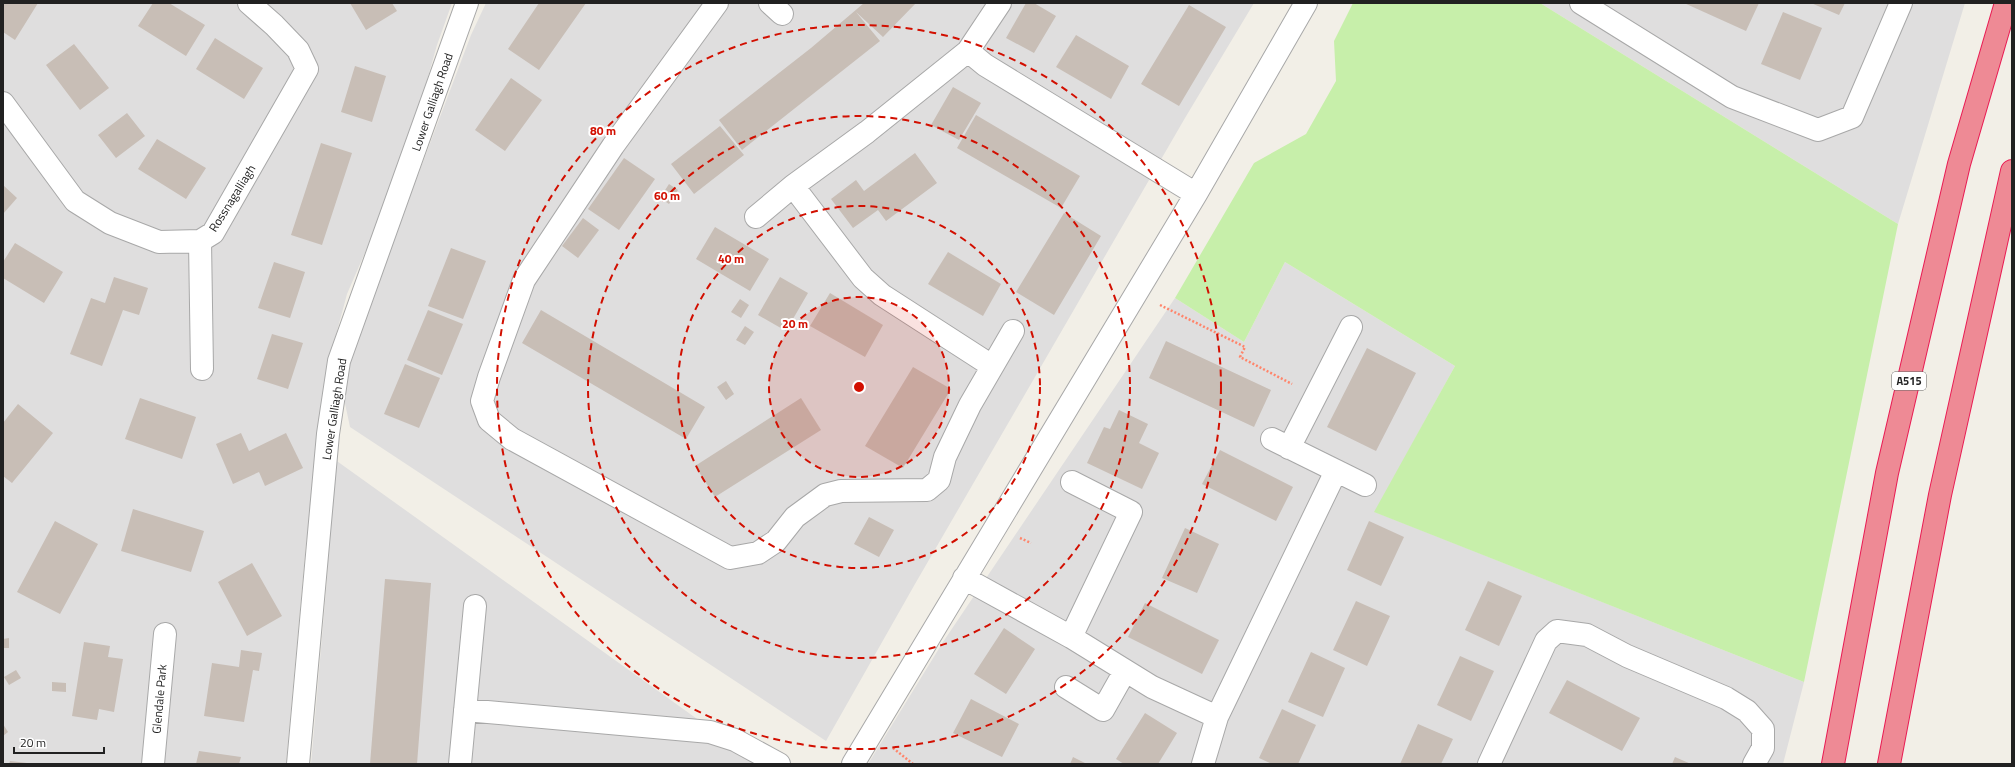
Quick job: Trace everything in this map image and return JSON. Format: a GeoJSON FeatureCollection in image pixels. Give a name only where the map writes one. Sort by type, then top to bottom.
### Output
{"type":"FeatureCollection","features":[{"type":"Feature","properties":{"kind":"highway","name":"A515"},"geometry":{"type":"LineString","coordinates":[[1833,764],[1887,473],[1959,164],[2006,3]]}},
{"type":"Feature","properties":{"kind":"highway"},"geometry":{"type":"LineString","coordinates":[[1889,764],[1940,495],[2012,171]]}},
{"type":"Feature","properties":{"kind":"street","name":"Rossnagalliagh"},"geometry":{"type":"LineString","coordinates":[[3,103],[75,201],[110,223],[159,242],[200,241],[213,233],[307,69],[298,50],[274,25],[249,3]]}},
{"type":"Feature","properties":{"kind":"street","name":"Lower Galliagh Road"},"geometry":{"type":"LineString","coordinates":[[298,764],[328,434],[340,361],[467,3]]}},
{"type":"Feature","properties":{"kind":"street"},"geometry":{"type":"LineString","coordinates":[[717,3],[613,146],[524,280],[489,377],[482,401],[489,420],[512,439],[730,558],[758,553],[776,542],[794,517],[824,494],[842,491],[927,490],[939,480],[945,457],[992,366],[1013,331]]}},
{"type":"Feature","properties":{"kind":"street"},"geometry":{"type":"LineString","coordinates":[[756,218],[793,186],[867,132],[968,51],[1000,3]]}},
{"type":"Feature","properties":{"kind":"street"},"geometry":{"type":"LineString","coordinates":[[853,764],[1196,194],[1306,3]]}},
{"type":"Feature","properties":{"kind":"street"},"geometry":{"type":"LineString","coordinates":[[1581,3],[1732,97],[1818,130],[1852,117],[1901,3]]}},
{"type":"Feature","properties":{"kind":"street"},"geometry":{"type":"LineString","coordinates":[[968,51],[985,65],[1196,194]]}},
{"type":"Feature","properties":{"kind":"street"},"geometry":{"type":"LineString","coordinates":[[793,186],[863,278],[882,296],[992,366]]}},
{"type":"Feature","properties":{"kind":"street"},"geometry":{"type":"LineString","coordinates":[[200,241],[202,369]]}},
{"type":"Feature","properties":{"kind":"street"},"geometry":{"type":"LineString","coordinates":[[1352,327],[1315,396],[1280,444],[1365,485]]}},
{"type":"Feature","properties":{"kind":"street"},"geometry":{"type":"LineString","coordinates":[[1203,764],[1218,717],[1336,471]]}},
{"type":"Feature","properties":{"kind":"street"},"geometry":{"type":"LineString","coordinates":[[1071,637],[1130,512],[1072,482]]}},
{"type":"Feature","properties":{"kind":"street"},"geometry":{"type":"LineString","coordinates":[[964,578],[1071,637],[1152,687],[1218,717]]}},
{"type":"Feature","properties":{"kind":"street"},"geometry":{"type":"LineString","coordinates":[[460,764],[475,606]]}},
{"type":"Feature","properties":{"kind":"street"},"geometry":{"type":"LineString","coordinates":[[1488,764],[1546,641],[1557,631],[1587,635],[1627,656],[1726,698],[1748,711],[1763,729],[1763,748],[1754,764]]}},
{"type":"Feature","properties":{"kind":"street","name":"Glendale Park"},"geometry":{"type":"LineString","coordinates":[[152,764],[165,634]]}},
{"type":"Feature","properties":{"kind":"street"},"geometry":{"type":"LineString","coordinates":[[1066,687],[1103,710],[1125,671]]}},
{"type":"Feature","properties":{"kind":"street"},"geometry":{"type":"LineString","coordinates":[[465,710],[710,732],[735,740],[779,764]]}},
{"type":"Feature","properties":{"kind":"path"},"geometry":{"type":"LineString","coordinates":[[1160,305],[1245,347],[1240,357],[1315,396]]}},
{"type":"Feature","properties":{"kind":"shaded area"},"geometry":{"type":"Polygon","coordinates":[[[3,3],[452,3],[437,45],[403,165],[347,294],[330,357],[306,544],[286,764],[3,764],[3,3]]]}},
{"type":"Feature","properties":{"kind":"shaded area"},"geometry":{"type":"Polygon","coordinates":[[[486,3],[1254,3],[1185,118],[915,584],[826,741],[350,427],[343,394],[356,339],[471,35],[486,3]]]}},
{"type":"Feature","properties":{"kind":"shaded area"},"geometry":{"type":"Polygon","coordinates":[[[1540,3],[1965,3],[1898,224],[1540,3]]]}},
{"type":"Feature","properties":{"kind":"shaded area"},"geometry":{"type":"Polygon","coordinates":[[[1285,262],[1455,366],[1375,512],[1804,682],[1783,764],[868,764],[943,642],[1175,298],[1244,342],[1285,262]]]}},
{"type":"Feature","properties":{"kind":"shaded area"},"geometry":{"type":"Polygon","coordinates":[[[334,459],[760,764],[311,764],[327,579],[334,459]]]}},
{"type":"Feature","properties":{"kind":"green space"},"geometry":{"type":"Polygon","coordinates":[[[1353,3],[1540,3],[1898,224],[1804,682],[1374,512],[1455,366],[1285,262],[1244,342],[1175,298],[1254,163],[1306,134],[1336,81],[1334,41],[1353,3]]]}},
{"type":"Feature","properties":{"kind":"building"},"geometry":{"type":"Polygon","coordinates":[[[3,3],[38,3],[15,40],[3,32],[3,3]]]}},
{"type":"Feature","properties":{"kind":"building"},"geometry":{"type":"Polygon","coordinates":[[[153,3],[169,3],[205,25],[186,56],[138,26],[153,3]]]}},
{"type":"Feature","properties":{"kind":"building"},"geometry":{"type":"Polygon","coordinates":[[[350,3],[392,3],[397,11],[366,30],[350,3]]]}},
{"type":"Feature","properties":{"kind":"building"},"geometry":{"type":"Polygon","coordinates":[[[539,3],[586,3],[539,70],[508,49],[539,3]]]}},
{"type":"Feature","properties":{"kind":"building"},"geometry":{"type":"Polygon","coordinates":[[[864,3],[916,3],[883,37],[856,12],[880,41],[742,150],[719,120],[811,48],[864,3]]]}},
{"type":"Feature","properties":{"kind":"building"},"geometry":{"type":"Polygon","coordinates":[[[1026,3],[1034,3],[1056,16],[1034,53],[1006,38],[1026,3]]]}},
{"type":"Feature","properties":{"kind":"building"},"geometry":{"type":"Polygon","coordinates":[[[1684,3],[1759,3],[1746,31],[1684,3]]]}},
{"type":"Feature","properties":{"kind":"building"},"geometry":{"type":"Polygon","coordinates":[[[1811,3],[1845,3],[1839,15],[1811,3]]]}},
{"type":"Feature","properties":{"kind":"building"},"geometry":{"type":"Polygon","coordinates":[[[1189,5],[1226,27],[1179,106],[1141,84],[1189,5]]]}},
{"type":"Feature","properties":{"kind":"building"},"geometry":{"type":"Polygon","coordinates":[[[1783,12],[1822,28],[1800,80],[1761,64],[1783,12]]]}},
{"type":"Feature","properties":{"kind":"building"},"geometry":{"type":"Polygon","coordinates":[[[1076,35],[1129,66],[1111,99],[1056,67],[1076,35]]]}},
{"type":"Feature","properties":{"kind":"building"},"geometry":{"type":"Polygon","coordinates":[[[215,38],[263,68],[244,99],[196,69],[215,38]]]}},
{"type":"Feature","properties":{"kind":"building"},"geometry":{"type":"Polygon","coordinates":[[[74,44],[109,88],[80,110],[46,65],[74,44]]]}},
{"type":"Feature","properties":{"kind":"building"},"geometry":{"type":"Polygon","coordinates":[[[355,66],[386,76],[372,122],[341,112],[355,66]]]}},
{"type":"Feature","properties":{"kind":"building"},"geometry":{"type":"Polygon","coordinates":[[[511,78],[542,100],[505,151],[475,130],[511,78]]]}},
{"type":"Feature","properties":{"kind":"building"},"geometry":{"type":"Polygon","coordinates":[[[953,87],[981,103],[959,140],[931,125],[953,87]]]}},
{"type":"Feature","properties":{"kind":"building"},"geometry":{"type":"Polygon","coordinates":[[[127,113],[145,136],[116,158],[98,135],[127,113]]]}},
{"type":"Feature","properties":{"kind":"building"},"geometry":{"type":"Polygon","coordinates":[[[976,115],[1080,176],[1061,208],[957,148],[976,115]]]}},
{"type":"Feature","properties":{"kind":"building"},"geometry":{"type":"Polygon","coordinates":[[[720,126],[744,155],[694,194],[671,164],[720,126]]]}},
{"type":"Feature","properties":{"kind":"building"},"geometry":{"type":"Polygon","coordinates":[[[157,139],[206,168],[186,199],[138,169],[157,139]]]}},
{"type":"Feature","properties":{"kind":"building"},"geometry":{"type":"Polygon","coordinates":[[[321,143],[352,153],[322,245],[291,235],[321,143]]]}},
{"type":"Feature","properties":{"kind":"building"},"geometry":{"type":"Polygon","coordinates":[[[915,153],[937,183],[886,221],[878,210],[853,228],[831,199],[856,180],[864,191],[915,153]]]}},
{"type":"Feature","properties":{"kind":"building"},"geometry":{"type":"Polygon","coordinates":[[[624,158],[655,179],[619,230],[588,209],[624,158]]]}},
{"type":"Feature","properties":{"kind":"building"},"geometry":{"type":"Polygon","coordinates":[[[669,184],[678,190],[669,204],[660,198],[669,184]]]}},
{"type":"Feature","properties":{"kind":"building"},"geometry":{"type":"Polygon","coordinates":[[[3,185],[17,198],[3,214],[3,185]]]}},
{"type":"Feature","properties":{"kind":"building"},"geometry":{"type":"Polygon","coordinates":[[[1064,213],[1101,236],[1054,315],[1016,292],[1064,213]]]}},
{"type":"Feature","properties":{"kind":"building"},"geometry":{"type":"Polygon","coordinates":[[[583,218],[599,230],[578,258],[562,246],[583,218]]]}},
{"type":"Feature","properties":{"kind":"building"},"geometry":{"type":"Polygon","coordinates":[[[715,227],[769,259],[750,291],[696,259],[715,227]]]}},
{"type":"Feature","properties":{"kind":"building"},"geometry":{"type":"Polygon","coordinates":[[[15,243],[63,272],[44,303],[3,278],[3,262],[15,243]]]}},
{"type":"Feature","properties":{"kind":"building"},"geometry":{"type":"Polygon","coordinates":[[[451,248],[486,261],[463,319],[428,306],[451,248]]]}},
{"type":"Feature","properties":{"kind":"building"},"geometry":{"type":"Polygon","coordinates":[[[948,252],[1001,284],[983,316],[928,284],[948,252]]]}},
{"type":"Feature","properties":{"kind":"building"},"geometry":{"type":"Polygon","coordinates":[[[274,262],[305,272],[290,318],[258,308],[274,262]]]}},
{"type":"Feature","properties":{"kind":"building"},"geometry":{"type":"Polygon","coordinates":[[[114,277],[148,288],[139,315],[123,310],[102,366],[70,354],[91,298],[105,303],[114,277]]]}},
{"type":"Feature","properties":{"kind":"building"},"geometry":{"type":"Polygon","coordinates":[[[780,277],[808,293],[786,331],[758,315],[780,277]]]}},
{"type":"Feature","properties":{"kind":"building"},"geometry":{"type":"Polygon","coordinates":[[[830,293],[883,325],[865,357],[810,326],[830,293]]]}},
{"type":"Feature","properties":{"kind":"building"},"geometry":{"type":"Polygon","coordinates":[[[740,299],[749,305],[741,318],[731,312],[740,299]]]}},
{"type":"Feature","properties":{"kind":"building"},"geometry":{"type":"Polygon","coordinates":[[[428,310],[463,324],[442,375],[407,360],[428,310]]]}},
{"type":"Feature","properties":{"kind":"building"},"geometry":{"type":"Polygon","coordinates":[[[541,310],[705,407],[686,439],[522,343],[541,310]]]}},
{"type":"Feature","properties":{"kind":"building"},"geometry":{"type":"Polygon","coordinates":[[[745,326],[754,332],[745,345],[736,340],[745,326]]]}},
{"type":"Feature","properties":{"kind":"building"},"geometry":{"type":"Polygon","coordinates":[[[272,334],[303,343],[288,389],[257,379],[272,334]]]}},
{"type":"Feature","properties":{"kind":"building"},"geometry":{"type":"Polygon","coordinates":[[[1166,341],[1271,390],[1254,427],[1149,378],[1166,341]]]}},
{"type":"Feature","properties":{"kind":"building"},"geometry":{"type":"Polygon","coordinates":[[[1367,348],[1416,373],[1376,451],[1327,427],[1367,348]]]}},
{"type":"Feature","properties":{"kind":"building"},"geometry":{"type":"Polygon","coordinates":[[[405,364],[440,378],[419,428],[384,414],[405,364]]]}},
{"type":"Feature","properties":{"kind":"building"},"geometry":{"type":"Polygon","coordinates":[[[913,367],[951,389],[903,468],[865,446],[913,367]]]}},
{"type":"Feature","properties":{"kind":"building"},"geometry":{"type":"Polygon","coordinates":[[[726,381],[734,394],[726,400],[717,387],[726,381]]]}},
{"type":"Feature","properties":{"kind":"building"},"geometry":{"type":"Polygon","coordinates":[[[140,398],[196,417],[182,459],[125,439],[140,398]]]}},
{"type":"Feature","properties":{"kind":"building"},"geometry":{"type":"Polygon","coordinates":[[[801,398],[821,430],[715,497],[695,466],[801,398]]]}},
{"type":"Feature","properties":{"kind":"building"},"geometry":{"type":"Polygon","coordinates":[[[18,404],[53,433],[12,483],[3,476],[3,423],[18,404]]]}},
{"type":"Feature","properties":{"kind":"building"},"geometry":{"type":"Polygon","coordinates":[[[1119,410],[1148,424],[1139,443],[1159,453],[1142,489],[1087,463],[1104,427],[1110,429],[1119,410]]]}},
{"type":"Feature","properties":{"kind":"building"},"geometry":{"type":"Polygon","coordinates":[[[241,433],[249,451],[286,433],[303,468],[265,486],[259,472],[233,484],[216,444],[241,433]]]}},
{"type":"Feature","properties":{"kind":"building"},"geometry":{"type":"Polygon","coordinates":[[[1220,450],[1293,487],[1276,521],[1202,484],[1220,450]]]}},
{"type":"Feature","properties":{"kind":"building"},"geometry":{"type":"Polygon","coordinates":[[[133,509],[204,531],[191,572],[121,551],[133,509]]]}},
{"type":"Feature","properties":{"kind":"building"},"geometry":{"type":"Polygon","coordinates":[[[869,517],[894,530],[879,557],[854,544],[869,517]]]}},
{"type":"Feature","properties":{"kind":"building"},"geometry":{"type":"Polygon","coordinates":[[[55,521],[98,544],[60,614],[17,592],[55,521]]]}},
{"type":"Feature","properties":{"kind":"building"},"geometry":{"type":"Polygon","coordinates":[[[1369,521],[1404,537],[1381,586],[1347,570],[1369,521]]]}},
{"type":"Feature","properties":{"kind":"building"},"geometry":{"type":"Polygon","coordinates":[[[1185,528],[1219,544],[1197,593],[1162,578],[1185,528]]]}},
{"type":"Feature","properties":{"kind":"building"},"geometry":{"type":"Polygon","coordinates":[[[252,563],[282,616],[247,636],[218,582],[252,563]]]}},
{"type":"Feature","properties":{"kind":"building"},"geometry":{"type":"Polygon","coordinates":[[[385,579],[431,583],[417,764],[370,764],[385,579]]]}},
{"type":"Feature","properties":{"kind":"building"},"geometry":{"type":"Polygon","coordinates":[[[1488,581],[1522,596],[1499,646],[1465,630],[1488,581]]]}},
{"type":"Feature","properties":{"kind":"building"},"geometry":{"type":"Polygon","coordinates":[[[1356,601],[1390,616],[1367,666],[1333,650],[1356,601]]]}},
{"type":"Feature","properties":{"kind":"building"},"geometry":{"type":"Polygon","coordinates":[[[1145,603],[1219,640],[1202,674],[1128,637],[1145,603]]]}},
{"type":"Feature","properties":{"kind":"building"},"geometry":{"type":"Polygon","coordinates":[[[1004,628],[1035,649],[1006,694],[974,674],[1004,628]]]}},
{"type":"Feature","properties":{"kind":"building"},"geometry":{"type":"Polygon","coordinates":[[[9,638],[9,648],[3,648],[3,639],[9,638]]]}},
{"type":"Feature","properties":{"kind":"building"},"geometry":{"type":"Polygon","coordinates":[[[84,642],[110,646],[108,657],[123,659],[114,712],[99,709],[97,720],[72,716],[84,642]]]}},
{"type":"Feature","properties":{"kind":"building"},"geometry":{"type":"Polygon","coordinates":[[[241,650],[262,653],[259,671],[253,670],[244,722],[204,716],[212,663],[239,667],[241,650]]]}},
{"type":"Feature","properties":{"kind":"building"},"geometry":{"type":"Polygon","coordinates":[[[1311,652],[1345,668],[1323,717],[1288,702],[1311,652]]]}},
{"type":"Feature","properties":{"kind":"building"},"geometry":{"type":"Polygon","coordinates":[[[1460,656],[1494,671],[1471,721],[1437,705],[1460,656]]]}},
{"type":"Feature","properties":{"kind":"building"},"geometry":{"type":"Polygon","coordinates":[[[16,670],[21,678],[9,685],[4,677],[16,670]]]}},
{"type":"Feature","properties":{"kind":"building"},"geometry":{"type":"Polygon","coordinates":[[[1567,680],[1640,718],[1622,751],[1549,713],[1567,680]]]}},
{"type":"Feature","properties":{"kind":"building"},"geometry":{"type":"Polygon","coordinates":[[[52,682],[66,683],[66,692],[52,691],[52,682]]]}},
{"type":"Feature","properties":{"kind":"building"},"geometry":{"type":"Polygon","coordinates":[[[971,699],[1019,724],[1002,757],[953,733],[971,699]]]}},
{"type":"Feature","properties":{"kind":"building"},"geometry":{"type":"Polygon","coordinates":[[[1282,709],[1316,725],[1298,764],[1272,764],[1259,758],[1282,709]]]}},
{"type":"Feature","properties":{"kind":"building"},"geometry":{"type":"Polygon","coordinates":[[[1145,713],[1177,733],[1158,764],[1124,764],[1116,759],[1145,713]]]}},
{"type":"Feature","properties":{"kind":"building"},"geometry":{"type":"Polygon","coordinates":[[[3,724],[8,732],[3,736],[3,724]]]}},
{"type":"Feature","properties":{"kind":"building"},"geometry":{"type":"Polygon","coordinates":[[[1418,724],[1453,739],[1441,764],[1400,764],[1418,724]]]}},
{"type":"Feature","properties":{"kind":"building"},"geometry":{"type":"Polygon","coordinates":[[[199,751],[241,757],[239,764],[196,764],[199,751]]]}},
{"type":"Feature","properties":{"kind":"building"},"geometry":{"type":"Polygon","coordinates":[[[1073,757],[1087,764],[1070,764],[1073,757]]]}},
{"type":"Feature","properties":{"kind":"building"},"geometry":{"type":"Polygon","coordinates":[[[1675,757],[1691,764],[1672,764],[1675,757]]]}},
{"type":"Feature","properties":{"kind":"building"},"geometry":{"type":"Polygon","coordinates":[[[10,761],[27,763],[9,764],[10,761]]]}}]}
